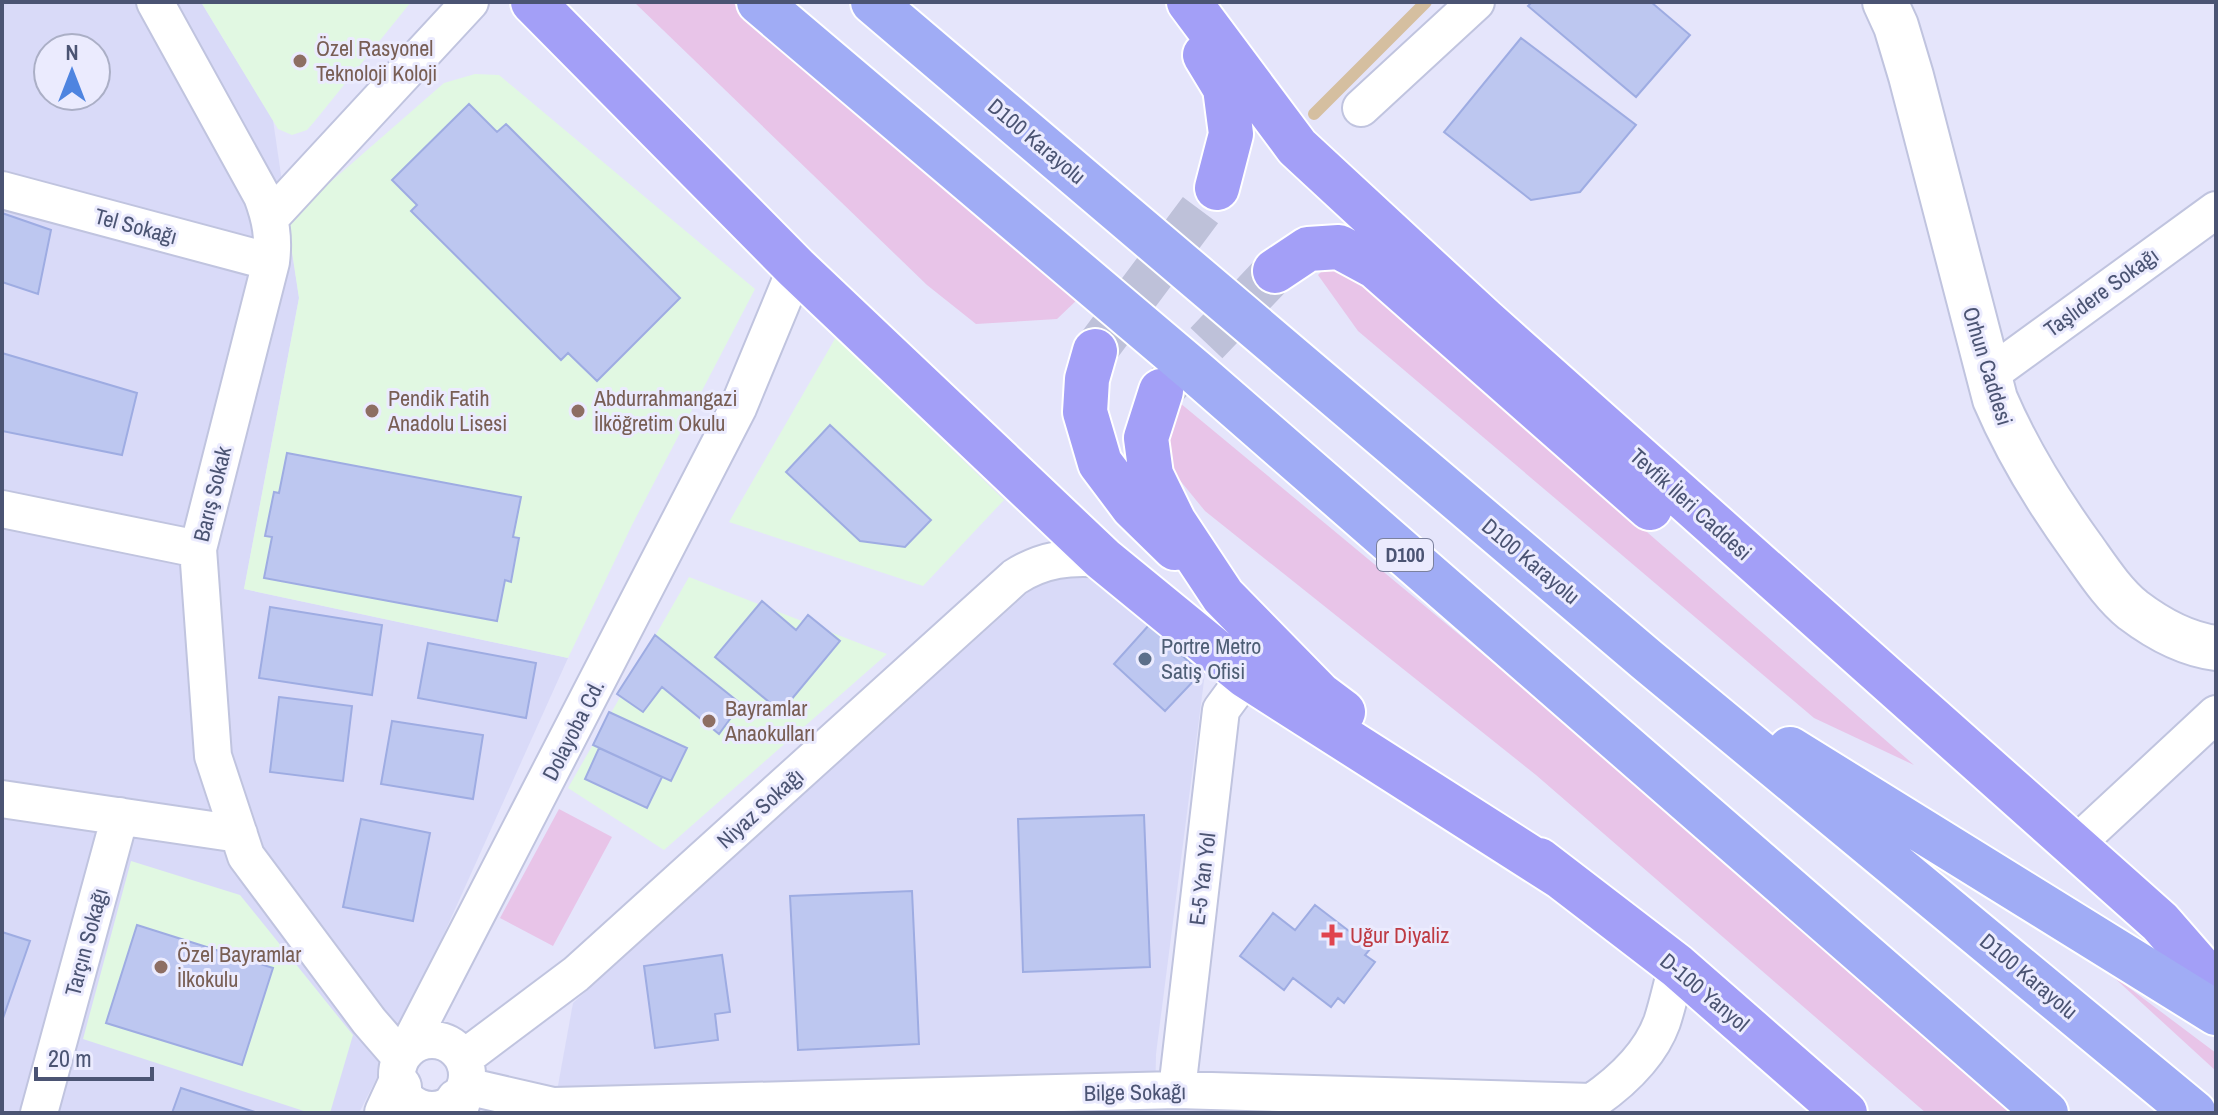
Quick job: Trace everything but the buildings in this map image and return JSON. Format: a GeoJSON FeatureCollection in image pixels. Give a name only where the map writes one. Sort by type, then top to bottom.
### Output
{"type":"FeatureCollection","features":[{"type":"Feature","properties":{"kind":"highway","name":"D100"},"geometry":{"type":"LineString","coordinates":[[759,2],[1186,364],[2046,1113]]}},
{"type":"Feature","properties":{"kind":"highway","name":"D100 Karayolu"},"geometry":{"type":"LineString","coordinates":[[873,2],[1647,660],[2194,1113]]}},
{"type":"Feature","properties":{"kind":"highway"},"geometry":{"type":"LineString","coordinates":[[1647,660],[2216,1013]]}},
{"type":"Feature","properties":{"kind":"main road"},"geometry":{"type":"LineString","coordinates":[[533,2],[796,268],[1103,559],[1246,676],[1561,877]]}},
{"type":"Feature","properties":{"kind":"main road"},"geometry":{"type":"LineString","coordinates":[[1166,2],[1190,31],[1225,88],[1231,134],[1217,188]]}},
{"type":"Feature","properties":{"kind":"main road","name":"Tevfik İleri Caddesi"},"geometry":{"type":"LineString","coordinates":[[1189,2],[1297,147],[1484,320],[2160,922],[2216,986]]}},
{"type":"Feature","properties":{"kind":"main road"},"geometry":{"type":"LineString","coordinates":[[1275,271],[1308,249],[1339,247],[1376,267],[2043,856],[2216,1001]]}},
{"type":"Feature","properties":{"kind":"main road"},"geometry":{"type":"LineString","coordinates":[[1095,351],[1087,379],[1085,412],[1100,463],[1133,507],[1319,694],[1561,877]]}},
{"type":"Feature","properties":{"kind":"main road"},"geometry":{"type":"LineString","coordinates":[[1161,391],[1146,438],[1151,475],[1174,522],[1223,596]]}},
{"type":"Feature","properties":{"kind":"main road","name":"D-100 Yanyol"},"geometry":{"type":"LineString","coordinates":[[1561,877],[1677,966],[1845,1113]]}},
{"type":"Feature","properties":{"kind":"street","name":"Barış Sokak"},"geometry":{"type":"LineString","coordinates":[[155,2],[262,196],[274,241],[198,549],[213,756],[246,856],[369,1021],[405,1097],[425,1110],[436,1110],[465,1094]]}},
{"type":"Feature","properties":{"kind":"street"},"geometry":{"type":"LineString","coordinates":[[270,218],[470,2]]}},
{"type":"Feature","properties":{"kind":"street"},"geometry":{"type":"LineString","coordinates":[[1361,108],[1476,2]]}},
{"type":"Feature","properties":{"kind":"street","name":"Orhun Caddesi"},"geometry":{"type":"LineString","coordinates":[[1887,3],[1911,76],[1988,376],[2013,441],[2103,578],[2131,608],[2166,633],[2200,646],[2216,648]]}},
{"type":"Feature","properties":{"kind":"street","name":"Tel Sokağı"},"geometry":{"type":"LineString","coordinates":[[2,190],[271,262]]}},
{"type":"Feature","properties":{"kind":"street","name":"Taşlıdere Sokağı"},"geometry":{"type":"LineString","coordinates":[[1988,376],[2216,210]]}},
{"type":"Feature","properties":{"kind":"street","name":"Dolayoba Cd."},"geometry":{"type":"LineString","coordinates":[[398,1078],[738,408],[796,268]]}},
{"type":"Feature","properties":{"kind":"street"},"geometry":{"type":"LineString","coordinates":[[2,509],[198,549]]}},
{"type":"Feature","properties":{"kind":"street","name":"Niyaz Sokağı"},"geometry":{"type":"LineString","coordinates":[[465,1094],[576,974],[1015,577],[1046,561],[1103,559]]}},
{"type":"Feature","properties":{"kind":"street","name":"E-5 Yan Yol"},"geometry":{"type":"LineString","coordinates":[[1177,1090],[1221,710],[1246,676]]}},
{"type":"Feature","properties":{"kind":"street"},"geometry":{"type":"LineString","coordinates":[[2075,845],[2216,714]]}},
{"type":"Feature","properties":{"kind":"street"},"geometry":{"type":"LineString","coordinates":[[2,799],[239,834]]}},
{"type":"Feature","properties":{"kind":"street","name":"Tarçın Sokağı"},"geometry":{"type":"LineString","coordinates":[[39,1113],[120,816]]}},
{"type":"Feature","properties":{"kind":"street","name":"Bilge Sokağı"},"geometry":{"type":"LineString","coordinates":[[465,1094],[553,1106],[1177,1090],[1604,1107],[1641,1058],[1661,1024],[1677,966]]}},
{"type":"Feature","properties":{"kind":"street"},"geometry":{"type":"LineString","coordinates":[[398,1078],[415,1044],[437,1040],[457,1049],[465,1094]]}},
{"type":"Feature","properties":{"kind":"shaded area"},"geometry":{"type":"Polygon","coordinates":[[[2,2],[201,2],[273,120],[299,298],[244,589],[568,658],[398,1036],[359,1113],[2,1113],[2,2]]]}},
{"type":"Feature","properties":{"kind":"shaded area","name":"Özel Rasyonel Teknoloji Koloji"},"geometry":{"type":"Polygon","coordinates":[[[201,2],[411,2],[307,130],[292,135],[278,129],[201,2]]]}},
{"type":"Feature","properties":{"kind":"shaded area"},"geometry":{"type":"Polygon","coordinates":[[[634,2],[732,2],[1079,298],[1057,319],[976,324],[927,285],[634,2]]]}},
{"type":"Feature","properties":{"kind":"shaded area"},"geometry":{"type":"Polygon","coordinates":[[[475,74],[499,75],[755,289],[632,525],[568,658],[244,589],[299,298],[287,220],[444,83],[475,74]]]}},
{"type":"Feature","properties":{"kind":"shaded area"},"geometry":{"type":"Polygon","coordinates":[[[1334,259],[1914,765],[1814,718],[1358,331],[1318,275],[1334,259]]]}},
{"type":"Feature","properties":{"kind":"shaded area"},"geometry":{"type":"Polygon","coordinates":[[[836,337],[1004,500],[923,586],[729,522],[836,337]]]}},
{"type":"Feature","properties":{"kind":"shaded area"},"geometry":{"type":"Polygon","coordinates":[[[1180,403],[1726,856],[1990,1090],[2010,1113],[1926,1113],[1536,775],[1205,511],[1160,456],[1180,403]]]}},
{"type":"Feature","properties":{"kind":"shaded area"},"geometry":{"type":"Polygon","coordinates":[[[1089,572],[1206,665],[1156,1054],[1155,1103],[1358,1113],[553,1113],[573,1003],[1043,579],[1089,572]]]}},
{"type":"Feature","properties":{"kind":"shaded area","name":"Bayramlar Anaokulları"},"geometry":{"type":"Polygon","coordinates":[[[689,577],[887,654],[664,850],[568,788],[689,577]]]}},
{"type":"Feature","properties":{"kind":"shaded area"},"geometry":{"type":"Polygon","coordinates":[[[559,809],[612,837],[553,946],[500,918],[559,809]]]}},
{"type":"Feature","properties":{"kind":"shaded area"},"geometry":{"type":"Polygon","coordinates":[[[131,861],[240,895],[353,1035],[330,1113],[310,1113],[83,1039],[131,861]]]}},
{"type":"Feature","properties":{"kind":"shaded area"},"geometry":{"type":"Polygon","coordinates":[[[2108,972],[2216,1053],[2216,1071],[2108,972]]]}},
{"type":"Feature","properties":{"kind":"waterway"},"geometry":{"type":"LineString","coordinates":[[1314,114],[1426,2]]}},
{"type":"Feature","properties":{"kind":"tunnel"},"geometry":{"type":"LineString","coordinates":[[1095,351],[1217,188]]}},
{"type":"Feature","properties":{"kind":"tunnel"},"geometry":{"type":"LineString","coordinates":[[1161,391],[1275,271]]}},
{"type":"Feature","properties":{"kind":"place","name":"Özel Rasyonel Teknoloji Koloji"},"geometry":{"type":"Point","coordinates":[300,61]}},
{"type":"Feature","properties":{"kind":"place","name":"Pendik Fatih Anadolu Lisesi"},"geometry":{"type":"Point","coordinates":[372,411]}},
{"type":"Feature","properties":{"kind":"place","name":"Abdurrahmangazi İlköğretim Okulu"},"geometry":{"type":"Point","coordinates":[578,411]}},
{"type":"Feature","properties":{"kind":"place","name":"Portre Metro Satış Ofisi"},"geometry":{"type":"Point","coordinates":[1145,659]}},
{"type":"Feature","properties":{"kind":"place","name":"Bayramlar Anaokulları"},"geometry":{"type":"Point","coordinates":[709,721]}},
{"type":"Feature","properties":{"kind":"place","name":"Uğur Diyaliz"},"geometry":{"type":"Point","coordinates":[1332,935]}},
{"type":"Feature","properties":{"kind":"place","name":"Özel Bayramlar İlkokulu"},"geometry":{"type":"Point","coordinates":[161,967]}}]}
